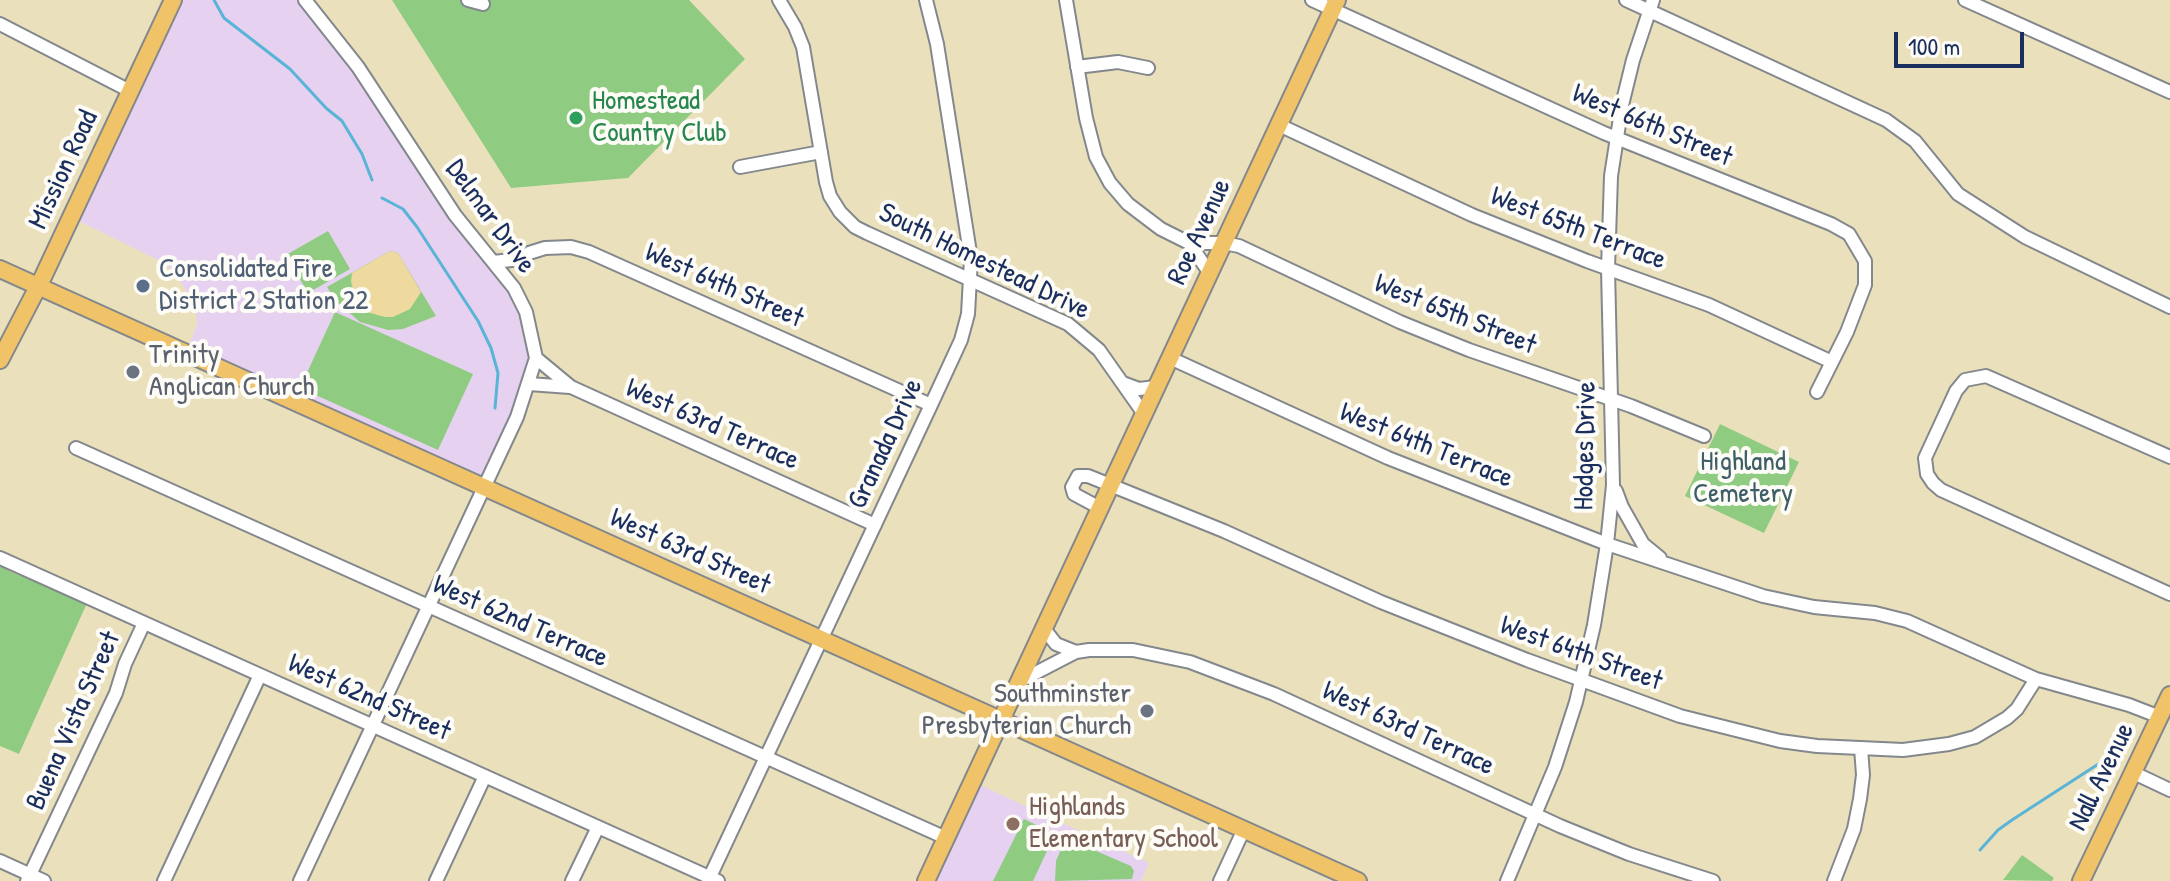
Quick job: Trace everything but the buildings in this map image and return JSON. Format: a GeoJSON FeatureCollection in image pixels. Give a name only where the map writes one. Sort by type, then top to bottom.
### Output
{"type":"FeatureCollection","features":[{"type":"Feature","properties":{"kind":"main road","name":"Mission Road"},"geometry":{"type":"LineString","coordinates":[[0,360],[38,287],[173,0]]}},
{"type":"Feature","properties":{"kind":"main road","name":"Roe Avenue"},"geometry":{"type":"LineString","coordinates":[[926,881],[1334,5]]}},
{"type":"Feature","properties":{"kind":"main road","name":"West 63rd Street"},"geometry":{"type":"LineString","coordinates":[[0,269],[1358,881]]}},
{"type":"Feature","properties":{"kind":"main road","name":"Nall Avenue"},"geometry":{"type":"LineString","coordinates":[[2081,881],[2170,695]]}},
{"type":"Feature","properties":{"kind":"street","name":"Delmar Drive"},"geometry":{"type":"LineString","coordinates":[[300,881],[484,488],[529,384],[536,358],[526,312],[514,288],[434,185],[358,67],[305,0]]}},
{"type":"Feature","properties":{"kind":"street"},"geometry":{"type":"LineString","coordinates":[[468,0],[483,4]]}},
{"type":"Feature","properties":{"kind":"street","name":"South Homestead Drive"},"geometry":{"type":"LineString","coordinates":[[779,0],[803,47],[830,196],[848,221],[867,233],[1076,330],[1092,342],[1144,414]]}},
{"type":"Feature","properties":{"kind":"street","name":"Granada Drive"},"geometry":{"type":"LineString","coordinates":[[712,880],[765,758],[961,340],[971,301],[971,259],[942,72],[926,0]]}},
{"type":"Feature","properties":{"kind":"street","name":"West 65th Street"},"geometry":{"type":"LineString","coordinates":[[1066,0],[1089,135],[1096,157],[1110,183],[1138,214],[1189,243],[1239,246],[1400,322],[1704,436]]}},
{"type":"Feature","properties":{"kind":"street","name":"West 66th Street"},"geometry":{"type":"LineString","coordinates":[[1312,0],[1334,5],[1616,138],[1831,224],[1854,240],[1865,261],[1865,285],[1832,362]]}},
{"type":"Feature","properties":{"kind":"street"},"geometry":{"type":"LineString","coordinates":[[1626,0],[1651,5],[1886,120],[1915,141],[1958,194],[2025,237],[2170,307]]}},
{"type":"Feature","properties":{"kind":"street"},"geometry":{"type":"LineString","coordinates":[[1965,0],[2170,92]]}},
{"type":"Feature","properties":{"kind":"street","name":"Hodges Drive"},"geometry":{"type":"LineString","coordinates":[[1507,881],[1560,755],[1582,680],[1607,544],[1613,485],[1608,213],[1616,138],[1633,60],[1651,5]]}},
{"type":"Feature","properties":{"kind":"street"},"geometry":{"type":"LineString","coordinates":[[0,24],[130,91]]}},
{"type":"Feature","properties":{"kind":"street"},"geometry":{"type":"LineString","coordinates":[[1077,67],[1118,62],[1148,68]]}},
{"type":"Feature","properties":{"kind":"street","name":"West 65th Terrace"},"geometry":{"type":"LineString","coordinates":[[1279,125],[1472,215],[1709,305],[1832,362]]}},
{"type":"Feature","properties":{"kind":"street"},"geometry":{"type":"LineString","coordinates":[[740,167],[821,152]]}},
{"type":"Feature","properties":{"kind":"street","name":"West 65th Street"},"geometry":{"type":"LineString","coordinates":[[1189,243],[1209,272]]}},
{"type":"Feature","properties":{"kind":"street","name":"West 64th Street"},"geometry":{"type":"LineString","coordinates":[[493,262],[521,259],[545,248],[571,247],[589,252],[931,405]]}},
{"type":"Feature","properties":{"kind":"street"},"geometry":{"type":"LineString","coordinates":[[514,288],[521,259]]}},
{"type":"Feature","properties":{"kind":"street","name":"West 63rd Terrace"},"geometry":{"type":"LineString","coordinates":[[536,358],[571,387],[875,525]]}},
{"type":"Feature","properties":{"kind":"street","name":"West 64th Terrace"},"geometry":{"type":"LineString","coordinates":[[1170,358],[1388,458],[1607,544],[1763,596],[1814,607],[1875,613],[1907,621],[2036,679],[2160,717]]}},
{"type":"Feature","properties":{"kind":"street"},"geometry":{"type":"LineString","coordinates":[[1817,392],[1832,362]]}},
{"type":"Feature","properties":{"kind":"street"},"geometry":{"type":"LineString","coordinates":[[2170,457],[1986,376],[1965,380],[1956,391],[1925,458],[1927,474],[1941,490],[2170,594]]}},
{"type":"Feature","properties":{"kind":"street"},"geometry":{"type":"LineString","coordinates":[[1123,383],[1139,389],[1156,387]]}},
{"type":"Feature","properties":{"kind":"street"},"geometry":{"type":"LineString","coordinates":[[529,384],[571,387]]}},
{"type":"Feature","properties":{"kind":"street","name":"West 62nd Terrace"},"geometry":{"type":"LineString","coordinates":[[76,448],[946,838]]}},
{"type":"Feature","properties":{"kind":"street"},"geometry":{"type":"LineString","coordinates":[[1100,508],[1076,496],[1072,490],[1073,483],[1082,475],[1111,485]]}},
{"type":"Feature","properties":{"kind":"street","name":"West 64th Street"},"geometry":{"type":"LineString","coordinates":[[1111,485],[1224,531],[1407,613],[1582,680],[1719,727],[1780,741],[1917,750],[1975,737],[2017,709],[2036,679]]}},
{"type":"Feature","properties":{"kind":"street","name":"West 64th Terrace"},"geometry":{"type":"LineString","coordinates":[[1613,485],[1643,544],[1668,565]]}},
{"type":"Feature","properties":{"kind":"street","name":"West 62nd Street"},"geometry":{"type":"LineString","coordinates":[[0,558],[712,880]]}},
{"type":"Feature","properties":{"kind":"street","name":"Buena Vista Street"},"geometry":{"type":"LineString","coordinates":[[29,878],[116,693],[125,664],[144,623]]}},
{"type":"Feature","properties":{"kind":"street"},"geometry":{"type":"LineString","coordinates":[[1045,630],[1056,644],[1076,652]]}},
{"type":"Feature","properties":{"kind":"street","name":"West 63rd Terrace"},"geometry":{"type":"LineString","coordinates":[[1022,680],[1076,652],[1133,650],[1190,662],[1274,694],[1536,815],[1629,854],[1713,881]]}},
{"type":"Feature","properties":{"kind":"street"},"geometry":{"type":"LineString","coordinates":[[164,881],[260,675]]}},
{"type":"Feature","properties":{"kind":"street"},"geometry":{"type":"LineString","coordinates":[[1834,881],[1854,829],[1863,775],[1861,748]]}},
{"type":"Feature","properties":{"kind":"street"},"geometry":{"type":"LineString","coordinates":[[2134,773],[2170,790]]}},
{"type":"Feature","properties":{"kind":"street"},"geometry":{"type":"LineString","coordinates":[[436,881],[485,776]]}},
{"type":"Feature","properties":{"kind":"street"},"geometry":{"type":"LineString","coordinates":[[572,881],[598,827]]}},
{"type":"Feature","properties":{"kind":"street"},"geometry":{"type":"LineString","coordinates":[[1220,881],[1244,829]]}},
{"type":"Feature","properties":{"kind":"street"},"geometry":{"type":"LineString","coordinates":[[0,861],[29,878],[44,881]]}},
{"type":"Feature","properties":{"kind":"shaded area"},"geometry":{"type":"Polygon","coordinates":[[[179,0],[300,0],[362,80],[515,296],[524,316],[532,355],[528,378],[483,484],[187,351],[197,324],[196,309],[175,272],[162,262],[75,219],[179,0]]]}},
{"type":"Feature","properties":{"kind":"shaded area","name":"Highlands Elementary School"},"geometry":{"type":"Polygon","coordinates":[[[980,785],[1149,863],[1141,881],[935,881],[980,785]]]}},
{"type":"Feature","properties":{"kind":"green space","name":"Homestead Country Club"},"geometry":{"type":"Polygon","coordinates":[[[392,0],[689,0],[745,59],[628,178],[511,188],[392,0]]]}},
{"type":"Feature","properties":{"kind":"green space"},"geometry":{"type":"Polygon","coordinates":[[[328,231],[350,269],[308,293],[286,255],[328,231]]]}},
{"type":"Feature","properties":{"kind":"green space"},"geometry":{"type":"Polygon","coordinates":[[[390,251],[398,253],[436,316],[403,329],[388,330],[360,322],[337,302],[327,287],[390,251]]]}},
{"type":"Feature","properties":{"kind":"green space"},"geometry":{"type":"Polygon","coordinates":[[[335,312],[473,374],[438,450],[300,388],[335,312]]]}},
{"type":"Feature","properties":{"kind":"green space","name":"Highland Cemetery"},"geometry":{"type":"Polygon","coordinates":[[[1720,424],[1799,462],[1764,533],[1685,496],[1720,424]]]}},
{"type":"Feature","properties":{"kind":"green space"},"geometry":{"type":"Polygon","coordinates":[[[0,564],[11,572],[87,603],[19,754],[0,746],[0,564]]]}},
{"type":"Feature","properties":{"kind":"green space"},"geometry":{"type":"Polygon","coordinates":[[[1024,819],[1055,834],[1033,881],[993,881],[1024,819]]]}},
{"type":"Feature","properties":{"kind":"green space"},"geometry":{"type":"Polygon","coordinates":[[[1066,838],[1131,866],[1134,871],[1132,879],[1055,881],[1056,861],[1066,838]]]}},
{"type":"Feature","properties":{"kind":"green space"},"geometry":{"type":"Polygon","coordinates":[[[2022,855],[2054,878],[2052,881],[2003,880],[2022,855]]]}},
{"type":"Feature","properties":{"kind":"sand"},"geometry":{"type":"Polygon","coordinates":[[[390,251],[398,253],[421,292],[410,309],[393,317],[385,317],[367,312],[361,306],[351,281],[352,273],[390,251]]]}},
{"type":"Feature","properties":{"kind":"waterway"},"geometry":{"type":"LineString","coordinates":[[214,0],[224,18],[290,69],[342,121],[362,154],[372,180]]}},
{"type":"Feature","properties":{"kind":"waterway"},"geometry":{"type":"LineString","coordinates":[[382,198],[403,209],[478,321],[491,348],[498,373],[495,408]]}},
{"type":"Feature","properties":{"kind":"waterway"},"geometry":{"type":"LineString","coordinates":[[1980,850],[1998,830],[2103,761]]}},
{"type":"Feature","properties":{"kind":"place","name":"Homestead Country Club"},"geometry":{"type":"Point","coordinates":[576,118]}},
{"type":"Feature","properties":{"kind":"place","name":"Consolidated Fire District 2 Station 22"},"geometry":{"type":"Point","coordinates":[143,286]}},
{"type":"Feature","properties":{"kind":"place","name":"Trinity Anglican Church"},"geometry":{"type":"Point","coordinates":[133,372]}},
{"type":"Feature","properties":{"kind":"place","name":"Southminster Presbyterian Church"},"geometry":{"type":"Point","coordinates":[1147,711]}},
{"type":"Feature","properties":{"kind":"place","name":"Highlands Elementary School"},"geometry":{"type":"Point","coordinates":[1013,824]}}]}
